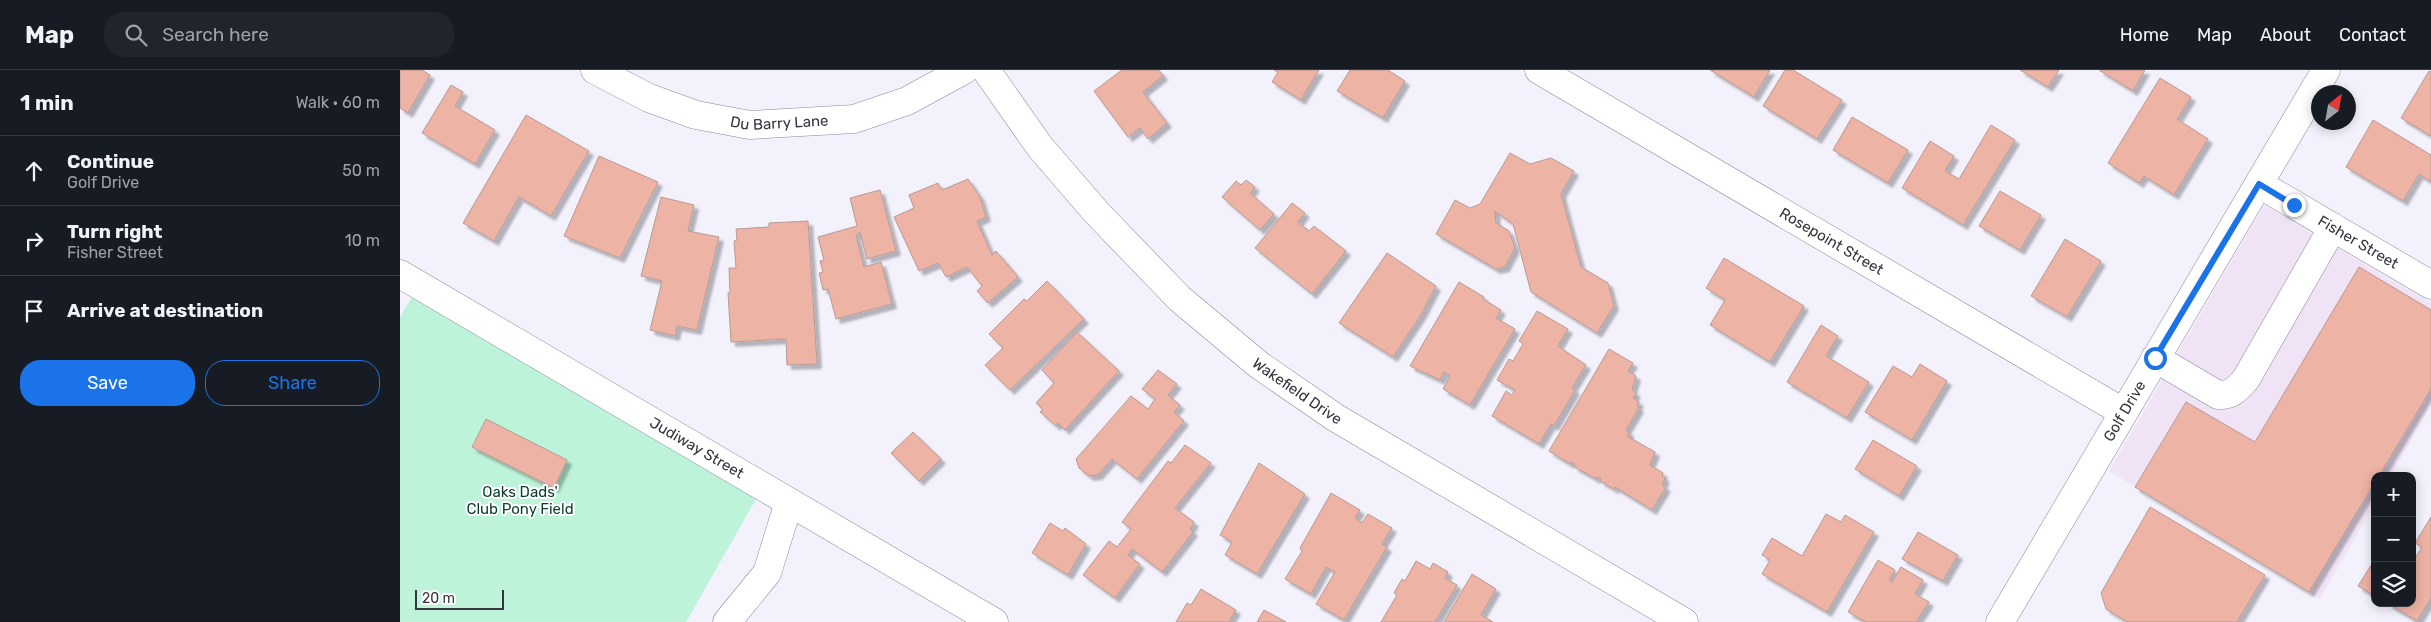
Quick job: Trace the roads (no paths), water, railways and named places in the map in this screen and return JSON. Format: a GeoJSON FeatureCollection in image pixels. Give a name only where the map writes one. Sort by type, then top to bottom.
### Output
{"type":"FeatureCollection","features":[{"type":"Feature","properties":{"kind":"street","name":"Du Barry Lane"},"geometry":{"type":"LineString","coordinates":[[595,70],[648,98],[696,115],[750,125],[854,119],[907,101],[964,70]]}},
{"type":"Feature","properties":{"kind":"street","name":"Wakefield Drive"},"geometry":{"type":"LineString","coordinates":[[986,70],[1040,147],[1096,213],[1180,299],[1259,365],[1336,418],[1684,622]]}},
{"type":"Feature","properties":{"kind":"street","name":"Rosepoint Street"},"geometry":{"type":"LineString","coordinates":[[1539,70],[2123,412]]}},
{"type":"Feature","properties":{"kind":"street","name":"Golf Drive"},"geometry":{"type":"LineString","coordinates":[[2000,622],[2326,70]]}},
{"type":"Feature","properties":{"kind":"street","name":"Fisher Street"},"geometry":{"type":"LineString","coordinates":[[2259,184],[2431,285]]}},
{"type":"Feature","properties":{"kind":"street"},"geometry":{"type":"LineString","coordinates":[[2155,358],[2218,395],[2227,396],[2237,389],[2246,379],[2333,227]]}},
{"type":"Feature","properties":{"kind":"street","name":"Judiway Street"},"geometry":{"type":"LineString","coordinates":[[400,274],[994,622]]}},
{"type":"Feature","properties":{"kind":"street"},"geometry":{"type":"LineString","coordinates":[[727,622],[767,573],[790,502]]}},
{"type":"Feature","properties":{"kind":"park label","name":"Oaks Dads' Club Pony Field"},"geometry":{"type":"Point","coordinates":[520,500]}}]}
